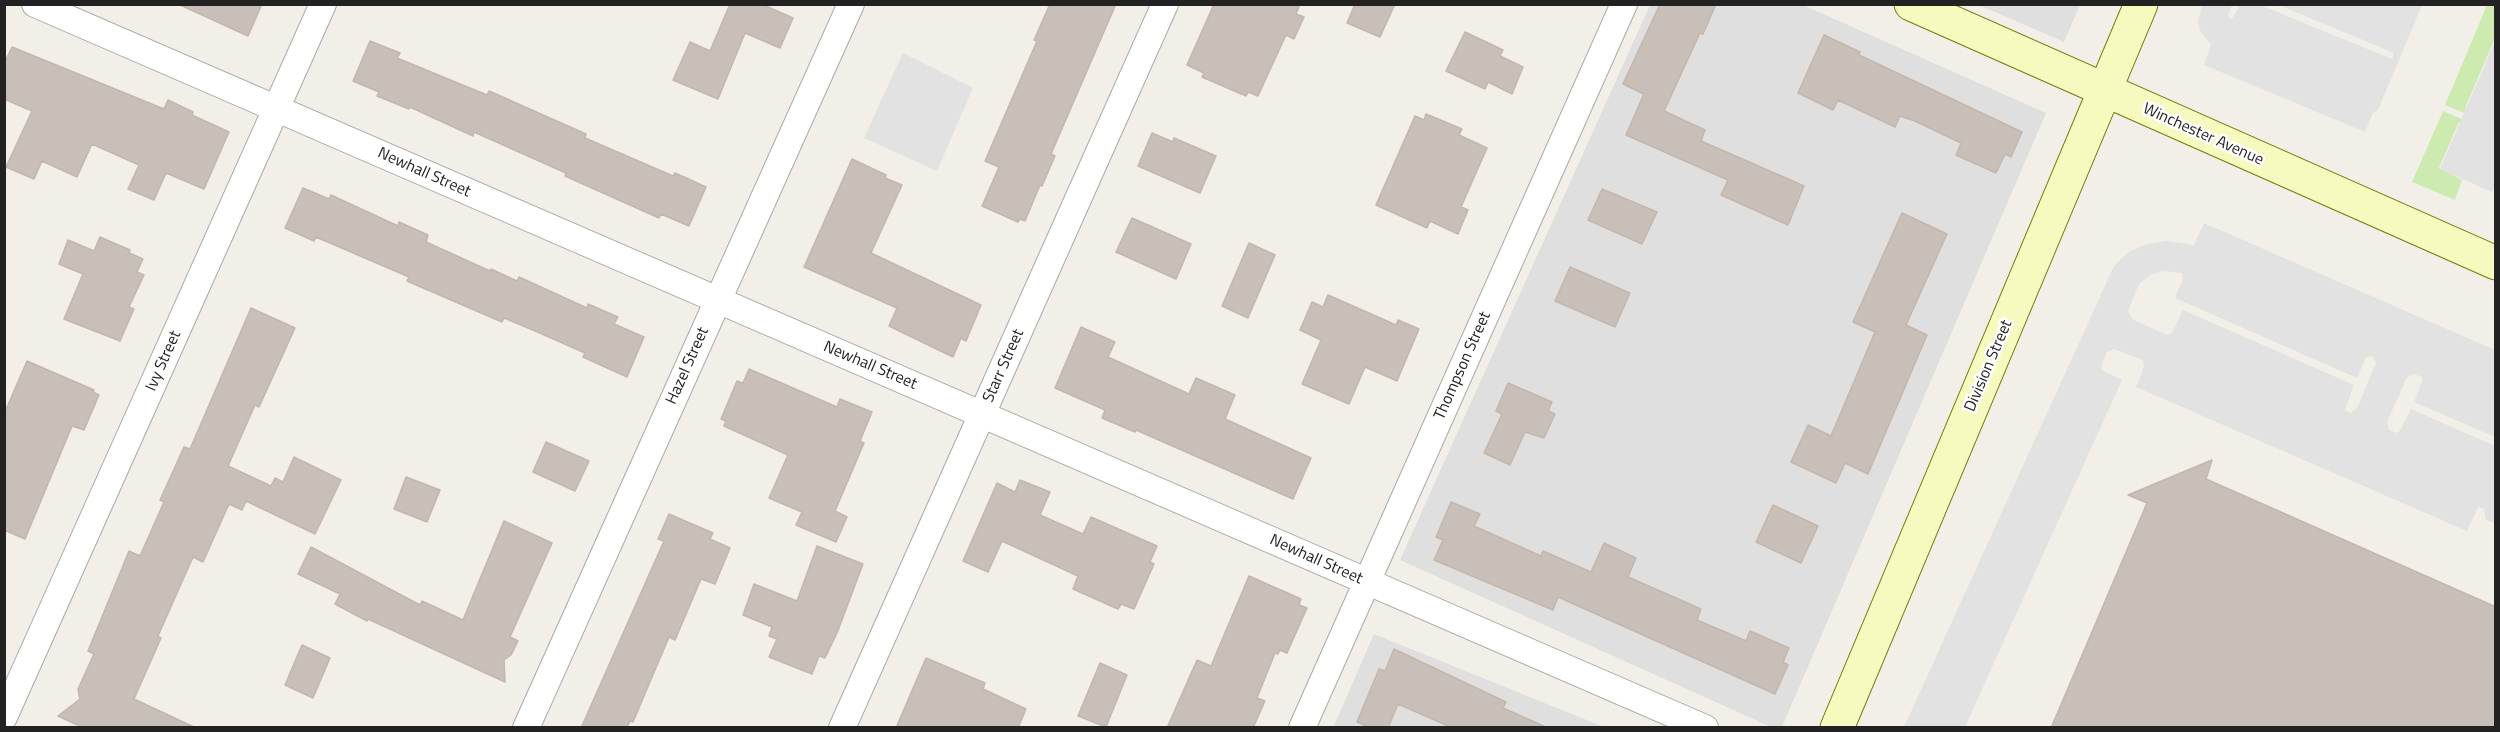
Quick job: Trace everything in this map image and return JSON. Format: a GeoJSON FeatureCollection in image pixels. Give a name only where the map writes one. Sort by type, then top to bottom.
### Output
{"type":"FeatureCollection","features":[{"type":"Feature","properties":{"kind":"main road","name":"Winchester Avenue"},"geometry":{"type":"LineString","coordinates":[[1911,4],[2105,92],[2496,263]]}},
{"type":"Feature","properties":{"kind":"main road","name":"Division Street"},"geometry":{"type":"LineString","coordinates":[[1838,728],[2141,4]]}},
{"type":"Feature","properties":{"kind":"street","name":"Newhall Street"},"geometry":{"type":"LineString","coordinates":[[35,4],[717,301],[983,413],[1705,728]]}},
{"type":"Feature","properties":{"kind":"street","name":"Ivy Street"},"geometry":{"type":"LineString","coordinates":[[4,717],[278,109],[323,4]]}},
{"type":"Feature","properties":{"kind":"street","name":"Hazel Street"},"geometry":{"type":"LineString","coordinates":[[526,728],[851,4]]}},
{"type":"Feature","properties":{"kind":"street","name":"Starr Street"},"geometry":{"type":"LineString","coordinates":[[842,728],[1165,4]]}},
{"type":"Feature","properties":{"kind":"street","name":"Thompson Street"},"geometry":{"type":"LineString","coordinates":[[1302,728],[1624,4]]}},
{"type":"Feature","properties":{"kind":"shaded area"},"geometry":{"type":"Polygon","coordinates":[[[1650,5],[1803,5],[2046,113],[1782,727],[1771,727],[1400,560],[1650,5]]]}},
{"type":"Feature","properties":{"kind":"shaded area"},"geometry":{"type":"Polygon","coordinates":[[[1979,5],[2080,5],[2064,42],[1979,5]]]}},
{"type":"Feature","properties":{"kind":"shaded area"},"geometry":{"type":"Polygon","coordinates":[[[2202,5],[2232,5],[2228,16],[2232,19],[2240,5],[2260,5],[2392,59],[2394,53],[2279,5],[2422,5],[2378,110],[2373,113],[2365,132],[2204,65],[2211,45],[2199,29],[2198,21],[2202,5]]]}},
{"type":"Feature","properties":{"kind":"shaded area"},"geometry":{"type":"Polygon","coordinates":[[[2495,41],[2496,184],[2492,192],[2440,169],[2495,41]]]}},
{"type":"Feature","properties":{"kind":"shaded area"},"geometry":{"type":"Polygon","coordinates":[[[903,53],[973,88],[937,171],[864,138],[903,53]]]}},
{"type":"Feature","properties":{"kind":"shaded area"},"geometry":{"type":"Polygon","coordinates":[[[2204,223],[2495,350],[2495,437],[2414,402],[2422,377],[2414,374],[2407,377],[2387,422],[2389,430],[2397,433],[2411,409],[2495,446],[2495,523],[2486,520],[2484,509],[2478,507],[2467,531],[2136,387],[2144,367],[2143,360],[2114,349],[2107,352],[2101,367],[2103,371],[2122,380],[1965,727],[1904,727],[2114,266],[2130,251],[2147,244],[2167,241],[2194,245],[2204,223]],[[2163,271],[2150,275],[2139,284],[2128,311],[2132,319],[2167,335],[2172,333],[2183,310],[2354,385],[2345,410],[2351,413],[2357,408],[2376,363],[2373,356],[2366,357],[2357,378],[2175,298],[2183,279],[2182,273],[2163,271]]]}},
{"type":"Feature","properties":{"kind":"shaded area"},"geometry":{"type":"Polygon","coordinates":[[[1374,634],[1604,727],[1333,728],[1374,634]]]}},
{"type":"Feature","properties":{"kind":"green space"},"geometry":{"type":"Polygon","coordinates":[[[2487,5],[2495,5],[2495,38],[2465,108],[2489,121],[2488,123],[2445,105],[2487,5]]]}},
{"type":"Feature","properties":{"kind":"green space"},"geometry":{"type":"Polygon","coordinates":[[[2443,111],[2485,129],[2485,131],[2459,122],[2439,168],[2462,180],[2455,200],[2412,182],[2443,111]]]}},
{"type":"Feature","properties":{"kind":"building"},"geometry":{"type":"Polygon","coordinates":[[[178,4],[262,4],[248,36],[178,4]]]}},
{"type":"Feature","properties":{"kind":"building"},"geometry":{"type":"Polygon","coordinates":[[[730,4],[761,4],[793,18],[780,48],[745,33],[718,99],[673,80],[690,42],[710,51],[730,4]]]}},
{"type":"Feature","properties":{"kind":"building"},"geometry":{"type":"Polygon","coordinates":[[[1050,4],[1116,4],[1051,154],[1055,156],[1042,186],[1040,185],[1025,221],[1020,219],[1018,222],[982,206],[999,167],[985,161],[1037,41],[1034,40],[1050,4]]]}},
{"type":"Feature","properties":{"kind":"building"},"geometry":{"type":"Polygon","coordinates":[[[1214,4],[1300,4],[1296,14],[1304,17],[1294,39],[1286,35],[1258,96],[1248,92],[1246,96],[1202,77],[1204,73],[1187,65],[1214,4]]]}},
{"type":"Feature","properties":{"kind":"building"},"geometry":{"type":"Polygon","coordinates":[[[1355,4],[1395,4],[1380,37],[1347,23],[1355,4]]]}},
{"type":"Feature","properties":{"kind":"building"},"geometry":{"type":"Polygon","coordinates":[[[1660,4],[1716,4],[1664,111],[1705,130],[1701,141],[1804,186],[1788,225],[1721,195],[1728,180],[1626,135],[1644,94],[1623,84],[1660,4]]]}},
{"type":"Feature","properties":{"kind":"building"},"geometry":{"type":"Polygon","coordinates":[[[1465,32],[1503,50],[1500,56],[1523,67],[1512,94],[1488,82],[1485,89],[1446,71],[1465,32]]]}},
{"type":"Feature","properties":{"kind":"building"},"geometry":{"type":"Polygon","coordinates":[[[1824,35],[1860,52],[1859,55],[2022,132],[2011,157],[2005,154],[1996,173],[1956,155],[1961,143],[1915,121],[1900,116],[1895,127],[1838,100],[1833,110],[1798,93],[1824,35]]]}},
{"type":"Feature","properties":{"kind":"building"},"geometry":{"type":"Polygon","coordinates":[[[370,41],[400,53],[397,58],[487,95],[489,91],[586,134],[585,138],[673,176],[675,173],[706,187],[689,226],[661,214],[659,218],[474,132],[473,136],[410,107],[409,109],[377,96],[379,92],[353,81],[370,41]]]}},
{"type":"Feature","properties":{"kind":"building"},"geometry":{"type":"Polygon","coordinates":[[[12,47],[164,109],[168,100],[193,112],[192,115],[229,132],[204,189],[166,173],[154,200],[128,189],[139,165],[92,144],[77,177],[42,161],[34,179],[6,167],[32,111],[4,99],[4,64],[12,47]]]}},
{"type":"Feature","properties":{"kind":"building"},"geometry":{"type":"Polygon","coordinates":[[[1426,114],[1462,129],[1459,135],[1487,148],[1461,207],[1468,210],[1458,234],[1430,221],[1427,228],[1376,205],[1415,116],[1424,120],[1426,114]]]}},
{"type":"Feature","properties":{"kind":"building"},"geometry":{"type":"Polygon","coordinates":[[[1152,133],[1173,142],[1174,138],[1216,156],[1200,193],[1138,166],[1152,133]]]}},
{"type":"Feature","properties":{"kind":"building"},"geometry":{"type":"Polygon","coordinates":[[[852,159],[902,185],[871,253],[981,305],[966,341],[961,338],[953,357],[889,326],[897,308],[804,267],[852,159]]]}},
{"type":"Feature","properties":{"kind":"building"},"geometry":{"type":"Polygon","coordinates":[[[303,188],[329,199],[331,195],[398,226],[399,222],[428,235],[426,242],[490,271],[491,269],[517,281],[519,277],[587,308],[588,304],[618,317],[614,324],[644,337],[627,377],[583,357],[585,353],[533,330],[504,318],[502,322],[407,281],[409,277],[316,237],[314,241],[285,228],[303,188]]]}},
{"type":"Feature","properties":{"kind":"building"},"geometry":{"type":"Polygon","coordinates":[[[1602,189],[1657,212],[1642,244],[1588,220],[1602,189]]]}},
{"type":"Feature","properties":{"kind":"building"},"geometry":{"type":"Polygon","coordinates":[[[1902,213],[1947,234],[1906,325],[1927,335],[1868,474],[1845,463],[1836,483],[1791,462],[1808,425],[1831,436],[1875,332],[1853,322],[1902,213]]]}},
{"type":"Feature","properties":{"kind":"building"},"geometry":{"type":"Polygon","coordinates":[[[1132,218],[1191,244],[1176,279],[1116,252],[1132,218]]]}},
{"type":"Feature","properties":{"kind":"building"},"geometry":{"type":"Polygon","coordinates":[[[100,237],[130,250],[129,253],[143,259],[137,272],[144,275],[129,307],[134,309],[120,341],[64,319],[83,274],[59,264],[68,240],[94,251],[100,237]]]}},
{"type":"Feature","properties":{"kind":"building"},"geometry":{"type":"Polygon","coordinates":[[[1249,243],[1275,255],[1248,318],[1222,306],[1249,243]]]}},
{"type":"Feature","properties":{"kind":"building"},"geometry":{"type":"Polygon","coordinates":[[[1570,267],[1630,293],[1615,327],[1555,301],[1570,267]]]}},
{"type":"Feature","properties":{"kind":"building"},"geometry":{"type":"Polygon","coordinates":[[[1328,295],[1396,325],[1398,320],[1419,329],[1397,381],[1365,367],[1349,404],[1302,384],[1321,340],[1300,330],[1312,302],[1323,307],[1328,295]]]}},
{"type":"Feature","properties":{"kind":"building"},"geometry":{"type":"Polygon","coordinates":[[[251,308],[295,328],[259,407],[255,405],[228,466],[271,486],[275,478],[283,482],[294,457],[341,480],[315,534],[246,501],[242,510],[229,504],[203,562],[193,557],[158,636],[161,638],[134,699],[196,728],[84,728],[58,716],[80,699],[78,689],[94,654],[88,651],[129,551],[140,556],[164,502],[160,500],[184,447],[190,449],[251,308]]]}},
{"type":"Feature","properties":{"kind":"building"},"geometry":{"type":"Polygon","coordinates":[[[1081,327],[1115,342],[1108,357],[1189,394],[1196,378],[1235,395],[1225,419],[1311,458],[1293,499],[1136,430],[1135,432],[1102,418],[1105,410],[1055,388],[1081,327]]]}},
{"type":"Feature","properties":{"kind":"building"},"geometry":{"type":"Polygon","coordinates":[[[27,361],[94,390],[93,392],[99,395],[84,430],[72,426],[25,539],[4,530],[4,414],[27,361]]]}},
{"type":"Feature","properties":{"kind":"building"},"geometry":{"type":"Polygon","coordinates":[[[749,369],[837,407],[840,399],[872,412],[860,441],[864,443],[835,511],[847,517],[836,542],[796,525],[802,512],[769,498],[788,455],[724,426],[726,421],[721,419],[737,381],[743,383],[749,369]]]}},
{"type":"Feature","properties":{"kind":"building"},"geometry":{"type":"Polygon","coordinates":[[[1508,383],[1552,402],[1548,411],[1555,414],[1544,438],[1525,432],[1510,465],[1484,453],[1502,414],[1496,411],[1508,383]]]}},
{"type":"Feature","properties":{"kind":"building"},"geometry":{"type":"Polygon","coordinates":[[[546,442],[589,461],[575,491],[533,472],[546,442]]]}},
{"type":"Feature","properties":{"kind":"building"},"geometry":{"type":"Polygon","coordinates":[[[2212,460],[2206,479],[2496,607],[2496,728],[2051,728],[2147,503],[2128,495],[2212,460]]]}},
{"type":"Feature","properties":{"kind":"building"},"geometry":{"type":"Polygon","coordinates":[[[406,477],[440,490],[427,522],[394,509],[406,477]]]}},
{"type":"Feature","properties":{"kind":"building"},"geometry":{"type":"Polygon","coordinates":[[[1020,480],[1050,492],[1040,515],[1083,534],[1091,517],[1157,546],[1150,562],[1154,564],[1134,609],[1121,604],[1118,609],[1073,589],[1078,576],[1002,541],[988,572],[963,561],[997,483],[1015,492],[1020,480]]]}},
{"type":"Feature","properties":{"kind":"building"},"geometry":{"type":"Polygon","coordinates":[[[1451,502],[1480,514],[1474,526],[1541,556],[1543,551],[1591,572],[1604,543],[1636,558],[1628,577],[1701,609],[1697,620],[1746,641],[1750,631],[1789,648],[1783,662],[1788,665],[1775,694],[1558,597],[1553,610],[1434,560],[1443,540],[1436,537],[1451,502]]]}},
{"type":"Feature","properties":{"kind":"building"},"geometry":{"type":"Polygon","coordinates":[[[1773,505],[1818,526],[1801,563],[1756,542],[1773,505]]]}},
{"type":"Feature","properties":{"kind":"building"},"geometry":{"type":"Polygon","coordinates":[[[669,514],[713,533],[710,539],[730,548],[715,584],[701,579],[675,640],[669,637],[633,722],[630,721],[627,728],[581,728],[664,541],[658,539],[669,514]]]}},
{"type":"Feature","properties":{"kind":"building"},"geometry":{"type":"Polygon","coordinates":[[[504,521],[552,543],[510,637],[518,641],[511,655],[504,660],[505,682],[368,619],[367,621],[335,604],[340,594],[298,574],[311,547],[420,605],[422,601],[463,620],[504,521]]]}},
{"type":"Feature","properties":{"kind":"building"},"geometry":{"type":"Polygon","coordinates":[[[817,546],[863,564],[837,633],[825,658],[819,656],[812,674],[769,657],[777,639],[769,636],[772,627],[743,615],[754,584],[797,601],[817,546]]]}},
{"type":"Feature","properties":{"kind":"building"},"geometry":{"type":"Polygon","coordinates":[[[1249,576],[1301,599],[1299,605],[1307,608],[1287,653],[1280,650],[1278,654],[1275,653],[1257,698],[1265,701],[1253,728],[1167,728],[1197,660],[1211,666],[1249,576]]]}},
{"type":"Feature","properties":{"kind":"building"},"geometry":{"type":"Polygon","coordinates":[[[302,645],[330,658],[313,698],[285,685],[302,645]]]}},
{"type":"Feature","properties":{"kind":"building"},"geometry":{"type":"Polygon","coordinates":[[[1394,649],[1506,702],[1503,708],[1548,728],[1453,728],[1398,704],[1388,728],[1371,728],[1357,722],[1379,669],[1385,671],[1394,649]]]}},
{"type":"Feature","properties":{"kind":"building"},"geometry":{"type":"Polygon","coordinates":[[[926,658],[985,683],[983,689],[1026,709],[1018,728],[896,728],[926,658]]]}},
{"type":"Feature","properties":{"kind":"building"},"geometry":{"type":"Polygon","coordinates":[[[1100,663],[1127,675],[1106,727],[1078,716],[1100,663]]]}}]}
